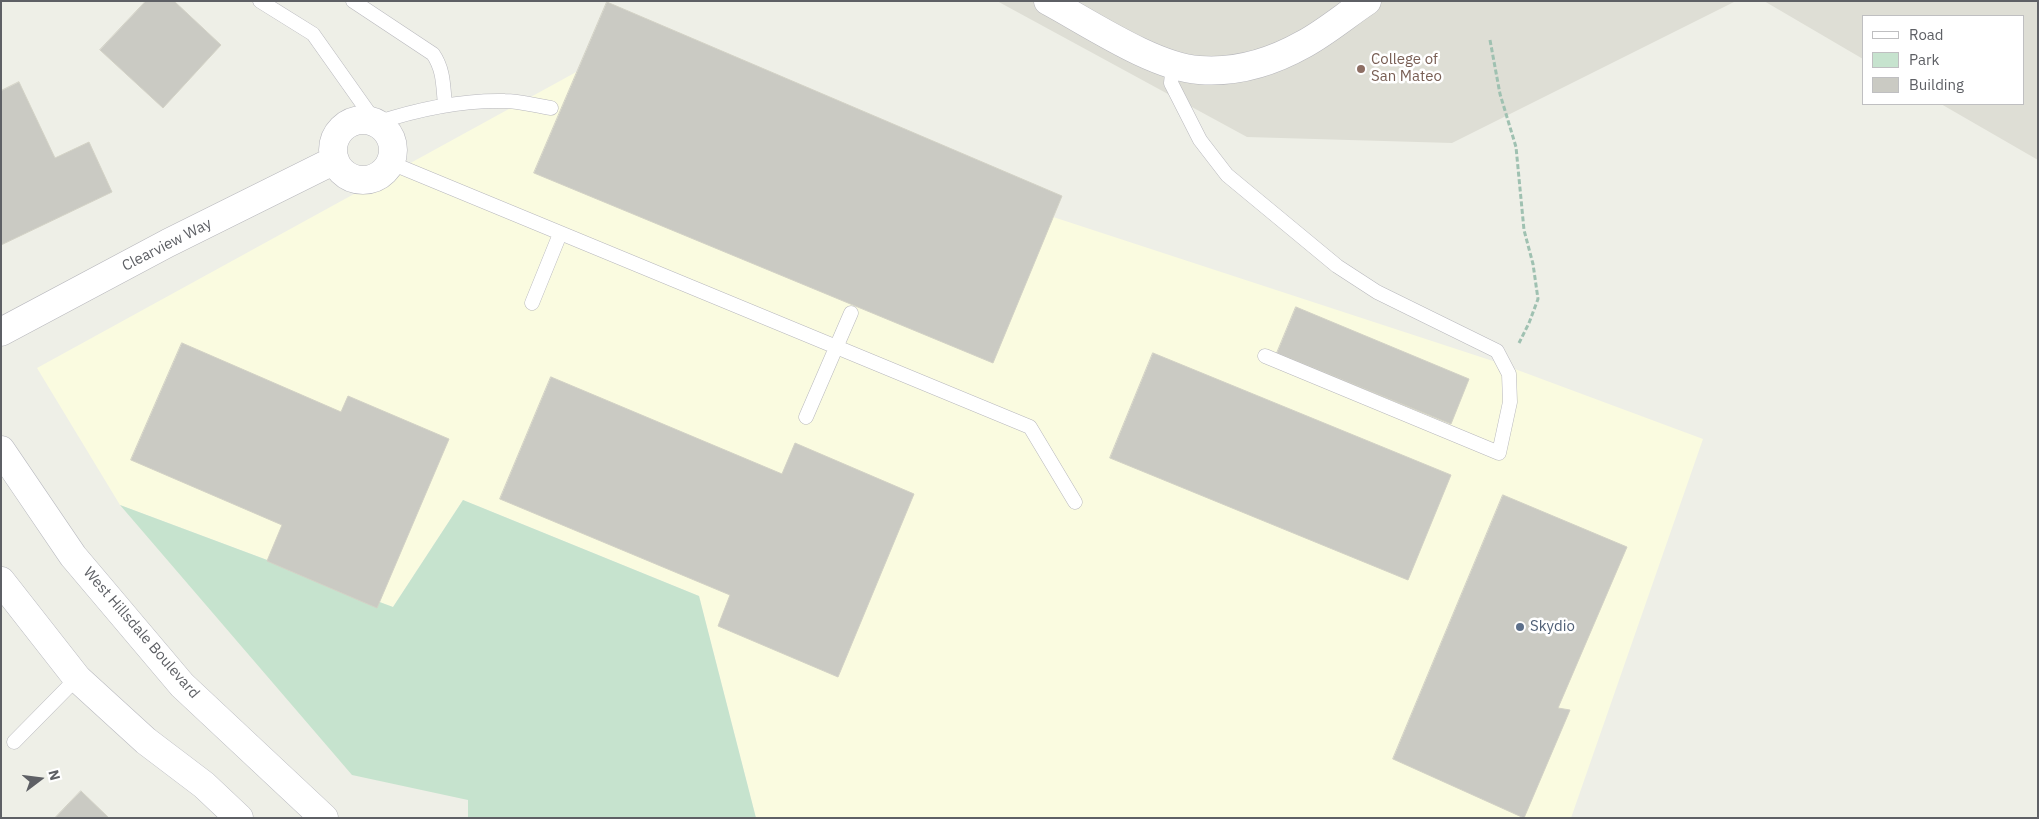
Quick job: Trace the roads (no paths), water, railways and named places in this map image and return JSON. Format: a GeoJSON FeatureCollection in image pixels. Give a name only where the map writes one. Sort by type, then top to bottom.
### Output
{"type":"FeatureCollection","features":[{"type":"Feature","properties":{"kind":"street"},"geometry":{"type":"LineString","coordinates":[[1048,1],[1148,55],[1173,65],[1198,70],[1228,70],[1270,60],[1306,43],[1367,1]]}},
{"type":"Feature","properties":{"kind":"street"},"geometry":{"type":"LineString","coordinates":[[365,120],[376,123],[386,130],[392,140],[394,152],[391,163],[373,179],[350,178],[341,170],[335,160],[333,148],[336,137],[343,127],[353,122],[365,120]]}},
{"type":"Feature","properties":{"kind":"street","name":"Clearview Way"},"geometry":{"type":"LineString","coordinates":[[1,332],[168,243],[335,160]]}},
{"type":"Feature","properties":{"kind":"street","name":"West Hillsdale Boulevard"},"geometry":{"type":"LineString","coordinates":[[1,450],[73,556],[182,685],[324,818]]}},
{"type":"Feature","properties":{"kind":"street"},"geometry":{"type":"LineString","coordinates":[[1,581],[77,678],[146,741],[204,785],[239,818]]}},
{"type":"Feature","properties":{"kind":"lane"},"geometry":{"type":"LineString","coordinates":[[260,1],[313,34],[376,123],[411,111],[444,105],[506,101],[551,108]]}},
{"type":"Feature","properties":{"kind":"lane"},"geometry":{"type":"LineString","coordinates":[[353,1],[433,54],[440,64],[443,76],[444,105]]}},
{"type":"Feature","properties":{"kind":"lane"},"geometry":{"type":"LineString","coordinates":[[1173,65],[1170,84],[1200,140],[1227,175],[1345,272],[1376,292],[1497,351],[1509,374],[1510,402],[1499,453],[1265,356]]}},
{"type":"Feature","properties":{"kind":"lane"},"geometry":{"type":"LineString","coordinates":[[391,163],[1030,427],[1076,502]]}},
{"type":"Feature","properties":{"kind":"lane"},"geometry":{"type":"LineString","coordinates":[[532,303],[560,234]]}},
{"type":"Feature","properties":{"kind":"lane"},"geometry":{"type":"LineString","coordinates":[[806,417],[851,313]]}},
{"type":"Feature","properties":{"kind":"lane"},"geometry":{"type":"LineString","coordinates":[[14,742],[77,678]]}},
{"type":"Feature","properties":{"kind":"place","name":"College of San Mateo"},"geometry":{"type":"Point","coordinates":[1361,69]}},
{"type":"Feature","properties":{"kind":"place","name":"Skydio"},"geometry":{"type":"Point","coordinates":[1520,627]}}]}
